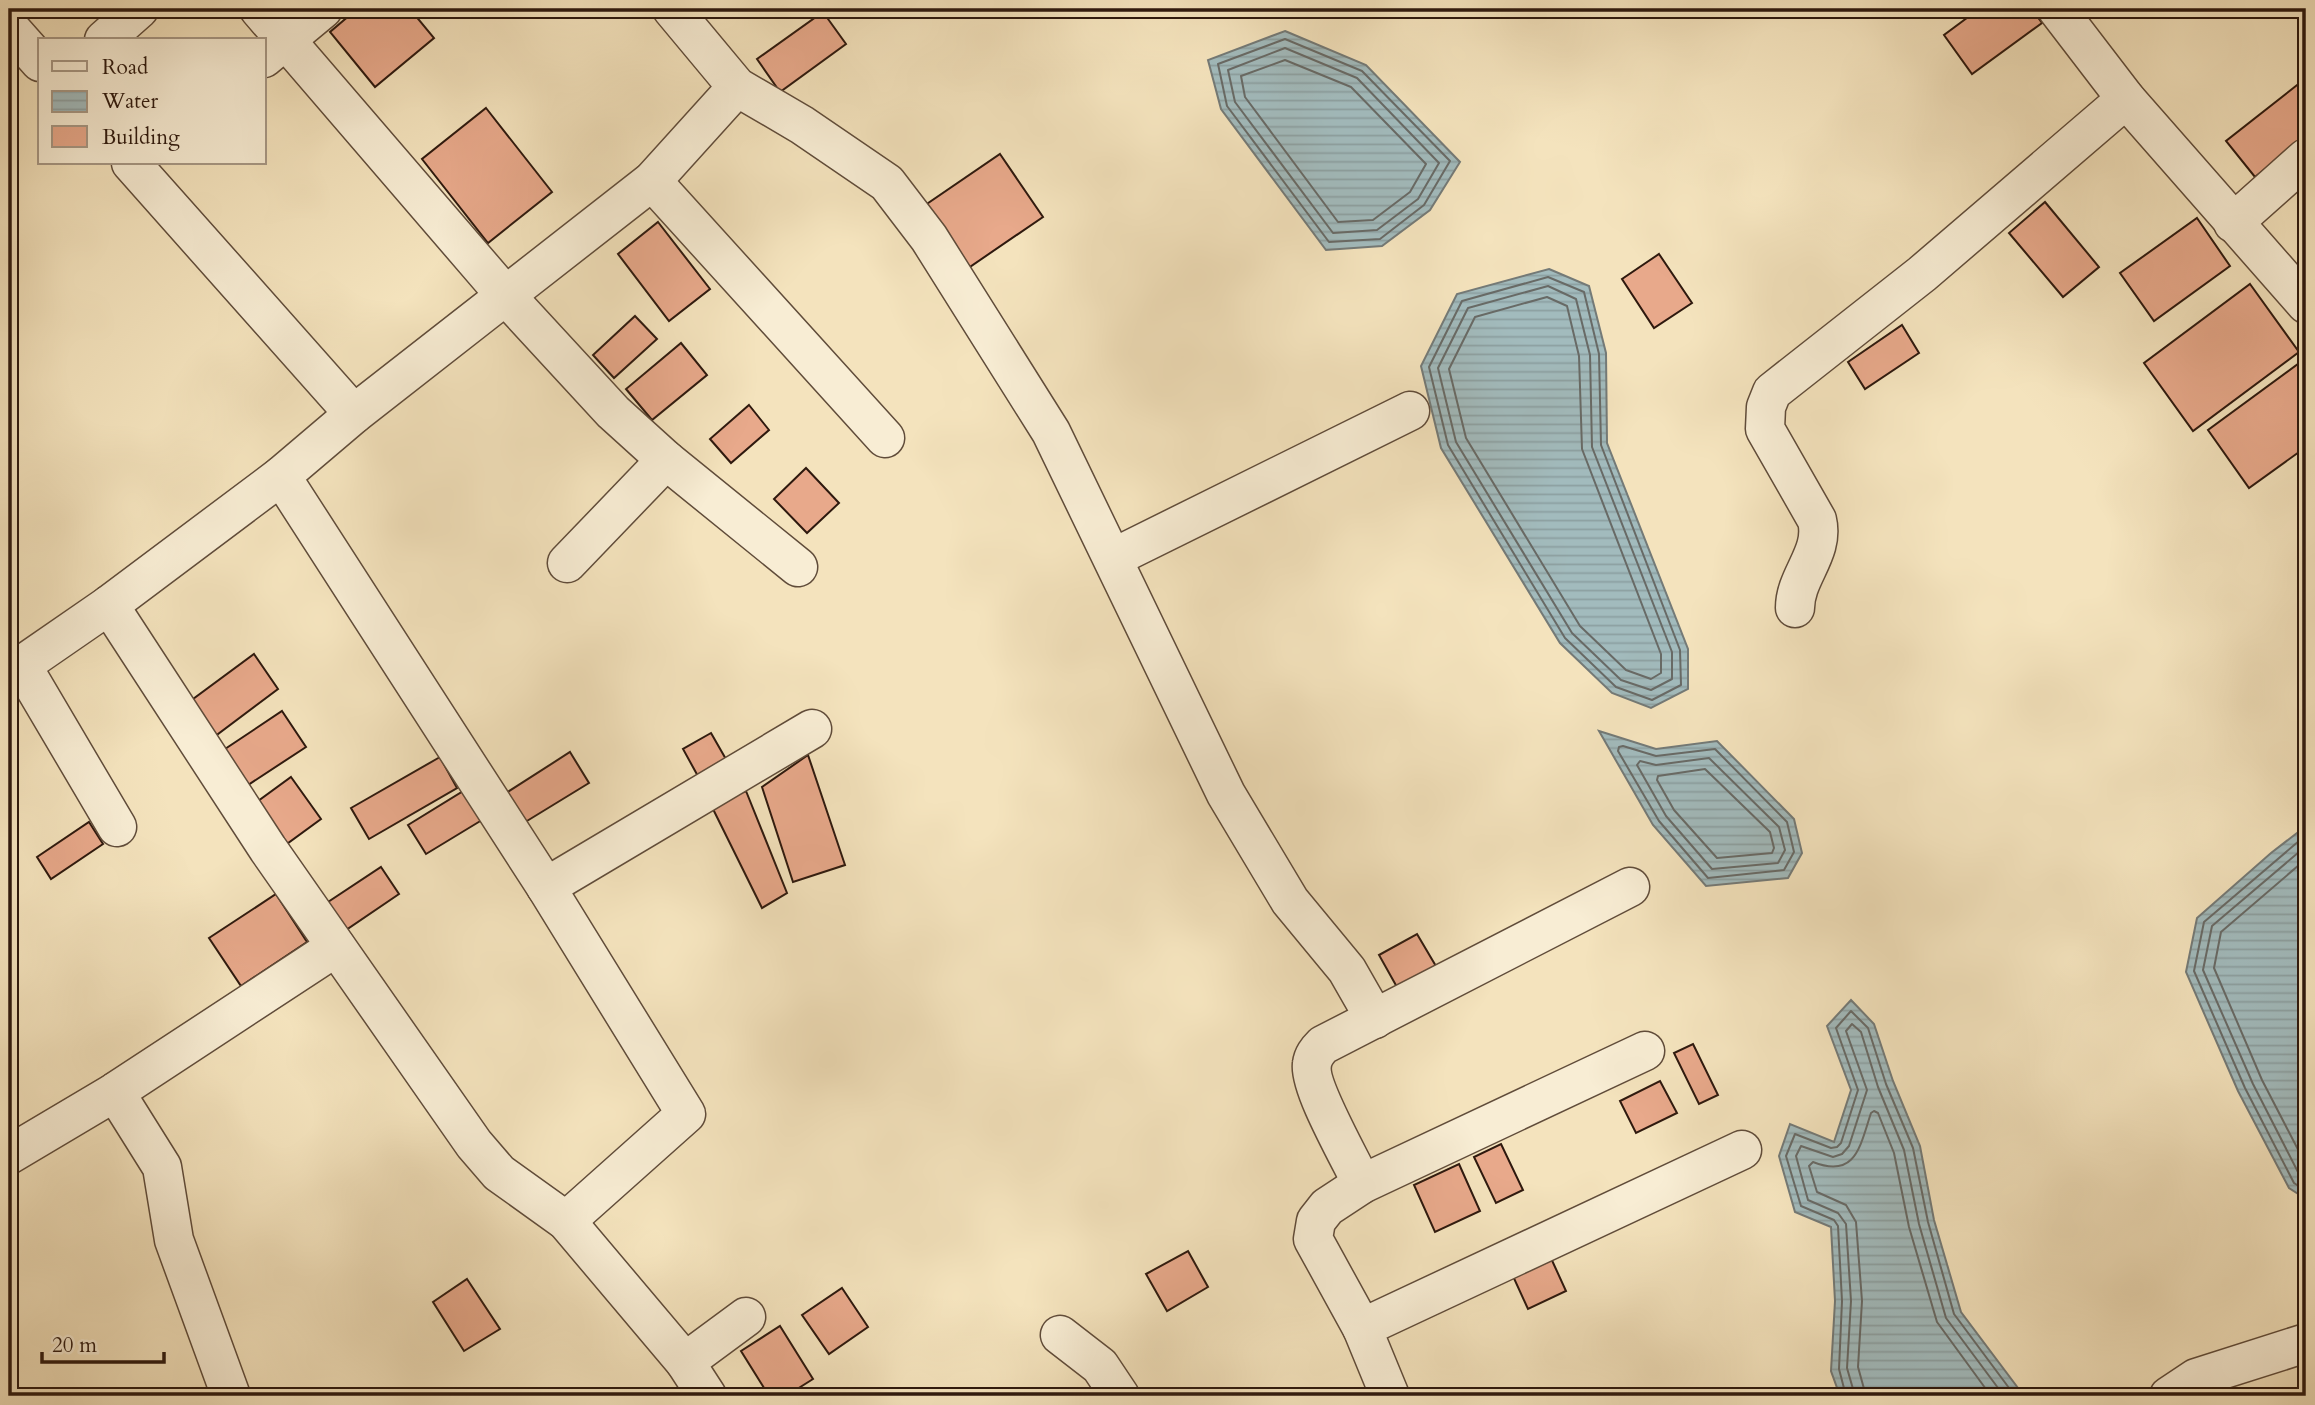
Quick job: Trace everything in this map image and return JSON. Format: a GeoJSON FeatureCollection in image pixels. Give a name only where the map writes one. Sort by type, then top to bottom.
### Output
{"type":"FeatureCollection","features":[{"type":"Feature","properties":{"kind":"street"},"geometry":{"type":"LineString","coordinates":[[106,38],[139,9]]}},
{"type":"Feature","properties":{"kind":"street"},"geometry":{"type":"LineString","coordinates":[[259,9],[275,49],[613,412],[666,460],[798,567]]}},
{"type":"Feature","properties":{"kind":"street"},"geometry":{"type":"LineString","coordinates":[[275,49],[323,9]]}},
{"type":"Feature","properties":{"kind":"street"},"geometry":{"type":"LineString","coordinates":[[672,9],[737,87],[802,125],[887,183],[929,238],[1051,432],[1226,794],[1290,901],[1348,970],[1376,1019]]}},
{"type":"Feature","properties":{"kind":"street"},"geometry":{"type":"LineString","coordinates":[[2057,9],[2126,99],[2306,304]]}},
{"type":"Feature","properties":{"kind":"street"},"geometry":{"type":"LineString","coordinates":[[9,27],[38,60]]}},
{"type":"Feature","properties":{"kind":"street"},"geometry":{"type":"LineString","coordinates":[[117,827],[15,670],[109,606],[281,475],[354,414],[652,181],[737,87]]}},
{"type":"Feature","properties":{"kind":"street"},"geometry":{"type":"LineString","coordinates":[[1795,608],[1795,594],[1817,548],[1820,532],[1817,520],[1765,429],[1766,407],[1773,392],[1922,274],[2126,99]]}},
{"type":"Feature","properties":{"kind":"street"},"geometry":{"type":"LineString","coordinates":[[2233,223],[2306,158]]}},
{"type":"Feature","properties":{"kind":"street"},"geometry":{"type":"LineString","coordinates":[[132,164],[354,414]]}},
{"type":"Feature","properties":{"kind":"street"},"geometry":{"type":"LineString","coordinates":[[652,181],[885,438]]}},
{"type":"Feature","properties":{"kind":"street"},"geometry":{"type":"LineString","coordinates":[[1113,558],[1410,411]]}},
{"type":"Feature","properties":{"kind":"street"},"geometry":{"type":"LineString","coordinates":[[567,563],[666,460]]}},
{"type":"Feature","properties":{"kind":"street"},"geometry":{"type":"LineString","coordinates":[[281,475],[546,887],[686,1114],[566,1221]]}},
{"type":"Feature","properties":{"kind":"street"},"geometry":{"type":"LineString","coordinates":[[109,606],[260,838],[474,1144],[499,1173],[566,1221],[685,1362],[707,1396]]}},
{"type":"Feature","properties":{"kind":"street"},"geometry":{"type":"LineString","coordinates":[[546,887],[812,729]]}},
{"type":"Feature","properties":{"kind":"street"},"geometry":{"type":"LineString","coordinates":[[1362,1184],[1317,1090],[1311,1073],[1315,1053],[1323,1045],[1630,887]]}},
{"type":"Feature","properties":{"kind":"street"},"geometry":{"type":"LineString","coordinates":[[9,1155],[115,1092],[336,947]]}},
{"type":"Feature","properties":{"kind":"street"},"geometry":{"type":"LineString","coordinates":[[1390,1396],[1362,1328],[1313,1239],[1316,1221],[1327,1207],[1362,1184],[1645,1051]]}},
{"type":"Feature","properties":{"kind":"street"},"geometry":{"type":"LineString","coordinates":[[115,1092],[162,1167],[174,1240],[231,1396]]}},
{"type":"Feature","properties":{"kind":"street"},"geometry":{"type":"LineString","coordinates":[[1362,1328],[1741,1150]]}},
{"type":"Feature","properties":{"kind":"street"},"geometry":{"type":"LineString","coordinates":[[685,1362],[746,1317]]}},
{"type":"Feature","properties":{"kind":"street"},"geometry":{"type":"LineString","coordinates":[[1060,1335],[1100,1366],[1120,1396]]}},
{"type":"Feature","properties":{"kind":"street"},"geometry":{"type":"LineString","coordinates":[[2169,1396],[2196,1378],[2306,1343]]}},
{"type":"Feature","properties":{"kind":"water"},"geometry":{"type":"Polygon","coordinates":[[[1285,31],[1366,65],[1460,162],[1430,210],[1382,246],[1326,250],[1221,109],[1208,60],[1285,31]]]}},
{"type":"Feature","properties":{"kind":"water"},"geometry":{"type":"Polygon","coordinates":[[[1549,269],[1589,286],[1606,353],[1607,443],[1688,649],[1688,689],[1651,708],[1612,693],[1560,643],[1441,448],[1421,366],[1457,294],[1549,269]]]}},
{"type":"Feature","properties":{"kind":"water"},"geometry":{"type":"Polygon","coordinates":[[[1599,731],[1656,749],[1717,741],[1794,819],[1802,853],[1788,878],[1706,886],[1653,825],[1599,731]]]}},
{"type":"Feature","properties":{"kind":"water"},"geometry":{"type":"Polygon","coordinates":[[[2306,826],[2306,1199],[2289,1188],[2238,1091],[2186,972],[2197,918],[2306,826]]]}},
{"type":"Feature","properties":{"kind":"water"},"geometry":{"type":"Polygon","coordinates":[[[1851,1000],[1874,1024],[1893,1081],[1920,1146],[1934,1220],[1961,1312],[2024,1396],[1840,1396],[1831,1371],[1835,1301],[1831,1227],[1795,1212],[1779,1156],[1790,1124],[1834,1142],[1851,1090],[1827,1026],[1851,1000]]]}},
{"type":"Feature","properties":{"kind":"building"},"geometry":{"type":"Polygon","coordinates":[[[357,9],[410,9],[434,38],[375,87],[330,32],[357,9]]]}},
{"type":"Feature","properties":{"kind":"building"},"geometry":{"type":"Polygon","coordinates":[[[1979,9],[2032,9],[2042,23],[1972,74],[1944,35],[1979,9]]]}},
{"type":"Feature","properties":{"kind":"building"},"geometry":{"type":"Polygon","coordinates":[[[823,12],[846,44],[780,92],[757,59],[823,12]]]}},
{"type":"Feature","properties":{"kind":"building"},"geometry":{"type":"Polygon","coordinates":[[[2306,78],[2306,137],[2255,177],[2226,141],[2306,78]]]}},
{"type":"Feature","properties":{"kind":"building"},"geometry":{"type":"Polygon","coordinates":[[[486,108],[552,192],[488,243],[422,159],[486,108]]]}},
{"type":"Feature","properties":{"kind":"building"},"geometry":{"type":"Polygon","coordinates":[[[1000,154],[1043,217],[961,273],[918,210],[1000,154]]]}},
{"type":"Feature","properties":{"kind":"building"},"geometry":{"type":"Polygon","coordinates":[[[2045,202],[2099,267],[2063,297],[2009,233],[2045,202]]]}},
{"type":"Feature","properties":{"kind":"building"},"geometry":{"type":"Polygon","coordinates":[[[2197,218],[2230,266],[2154,321],[2120,273],[2197,218]]]}},
{"type":"Feature","properties":{"kind":"building"},"geometry":{"type":"Polygon","coordinates":[[[658,222],[710,289],[669,321],[618,254],[658,222]]]}},
{"type":"Feature","properties":{"kind":"building"},"geometry":{"type":"Polygon","coordinates":[[[1659,254],[1692,303],[1654,328],[1622,279],[1659,254]]]}},
{"type":"Feature","properties":{"kind":"building"},"geometry":{"type":"Polygon","coordinates":[[[2250,284],[2299,352],[2193,431],[2144,363],[2250,284]]]}},
{"type":"Feature","properties":{"kind":"building"},"geometry":{"type":"Polygon","coordinates":[[[635,316],[657,339],[614,378],[593,355],[635,316]]]}},
{"type":"Feature","properties":{"kind":"building"},"geometry":{"type":"Polygon","coordinates":[[[1902,325],[1919,353],[1865,389],[1848,362],[1902,325]]]}},
{"type":"Feature","properties":{"kind":"building"},"geometry":{"type":"Polygon","coordinates":[[[681,343],[707,375],[652,420],[626,389],[681,343]]]}},
{"type":"Feature","properties":{"kind":"building"},"geometry":{"type":"Polygon","coordinates":[[[2306,358],[2306,447],[2249,488],[2208,430],[2306,358]]]}},
{"type":"Feature","properties":{"kind":"building"},"geometry":{"type":"Polygon","coordinates":[[[749,405],[769,430],[731,463],[710,439],[749,405]]]}},
{"type":"Feature","properties":{"kind":"building"},"geometry":{"type":"Polygon","coordinates":[[[806,468],[839,503],[807,533],[774,499],[806,468]]]}},
{"type":"Feature","properties":{"kind":"building"},"geometry":{"type":"Polygon","coordinates":[[[254,654],[278,689],[214,737],[189,702],[254,654]]]}},
{"type":"Feature","properties":{"kind":"building"},"geometry":{"type":"Polygon","coordinates":[[[282,711],[306,747],[245,787],[222,751],[282,711]]]}},
{"type":"Feature","properties":{"kind":"building"},"geometry":{"type":"Polygon","coordinates":[[[711,733],[727,761],[699,778],[683,749],[711,733]]]}},
{"type":"Feature","properties":{"kind":"building"},"geometry":{"type":"Polygon","coordinates":[[[570,752],[589,783],[522,824],[503,795],[570,752]]]}},
{"type":"Feature","properties":{"kind":"building"},"geometry":{"type":"Polygon","coordinates":[[[808,755],[845,865],[793,882],[762,787],[808,755]]]}},
{"type":"Feature","properties":{"kind":"building"},"geometry":{"type":"Polygon","coordinates":[[[440,757],[457,788],[369,839],[351,808],[440,757]]]}},
{"type":"Feature","properties":{"kind":"building"},"geometry":{"type":"Polygon","coordinates":[[[291,777],[321,819],[284,846],[254,804],[291,777]]]}},
{"type":"Feature","properties":{"kind":"building"},"geometry":{"type":"Polygon","coordinates":[[[465,790],[482,820],[426,854],[408,825],[465,790]]]}},
{"type":"Feature","properties":{"kind":"building"},"geometry":{"type":"Polygon","coordinates":[[[746,791],[787,893],[762,908],[711,805],[746,791]]]}},
{"type":"Feature","properties":{"kind":"building"},"geometry":{"type":"Polygon","coordinates":[[[89,822],[103,844],[51,879],[37,857],[89,822]]]}},
{"type":"Feature","properties":{"kind":"building"},"geometry":{"type":"Polygon","coordinates":[[[381,867],[399,894],[343,932],[325,904],[381,867]]]}},
{"type":"Feature","properties":{"kind":"building"},"geometry":{"type":"Polygon","coordinates":[[[276,894],[307,942],[241,986],[209,938],[276,894]]]}},
{"type":"Feature","properties":{"kind":"building"},"geometry":{"type":"Polygon","coordinates":[[[1417,934],[1440,973],[1402,996],[1379,955],[1417,934]]]}},
{"type":"Feature","properties":{"kind":"building"},"geometry":{"type":"Polygon","coordinates":[[[1693,1044],[1718,1095],[1699,1104],[1674,1053],[1693,1044]]]}},
{"type":"Feature","properties":{"kind":"building"},"geometry":{"type":"Polygon","coordinates":[[[1660,1081],[1677,1113],[1636,1133],[1620,1101],[1660,1081]]]}},
{"type":"Feature","properties":{"kind":"building"},"geometry":{"type":"Polygon","coordinates":[[[1501,1144],[1523,1190],[1496,1203],[1474,1157],[1501,1144]]]}},
{"type":"Feature","properties":{"kind":"building"},"geometry":{"type":"Polygon","coordinates":[[[1459,1164],[1480,1211],[1435,1232],[1414,1185],[1459,1164]]]}},
{"type":"Feature","properties":{"kind":"building"},"geometry":{"type":"Polygon","coordinates":[[[1188,1251],[1208,1287],[1167,1311],[1146,1274],[1188,1251]]]}},
{"type":"Feature","properties":{"kind":"building"},"geometry":{"type":"Polygon","coordinates":[[[1550,1256],[1566,1291],[1528,1309],[1512,1274],[1550,1256]]]}},
{"type":"Feature","properties":{"kind":"building"},"geometry":{"type":"Polygon","coordinates":[[[467,1279],[500,1329],[464,1351],[433,1302],[467,1279]]]}},
{"type":"Feature","properties":{"kind":"building"},"geometry":{"type":"Polygon","coordinates":[[[842,1288],[868,1327],[829,1354],[802,1315],[842,1288]]]}},
{"type":"Feature","properties":{"kind":"building"},"geometry":{"type":"Polygon","coordinates":[[[780,1326],[813,1379],[786,1396],[769,1396],[741,1351],[780,1326]]]}}]}
